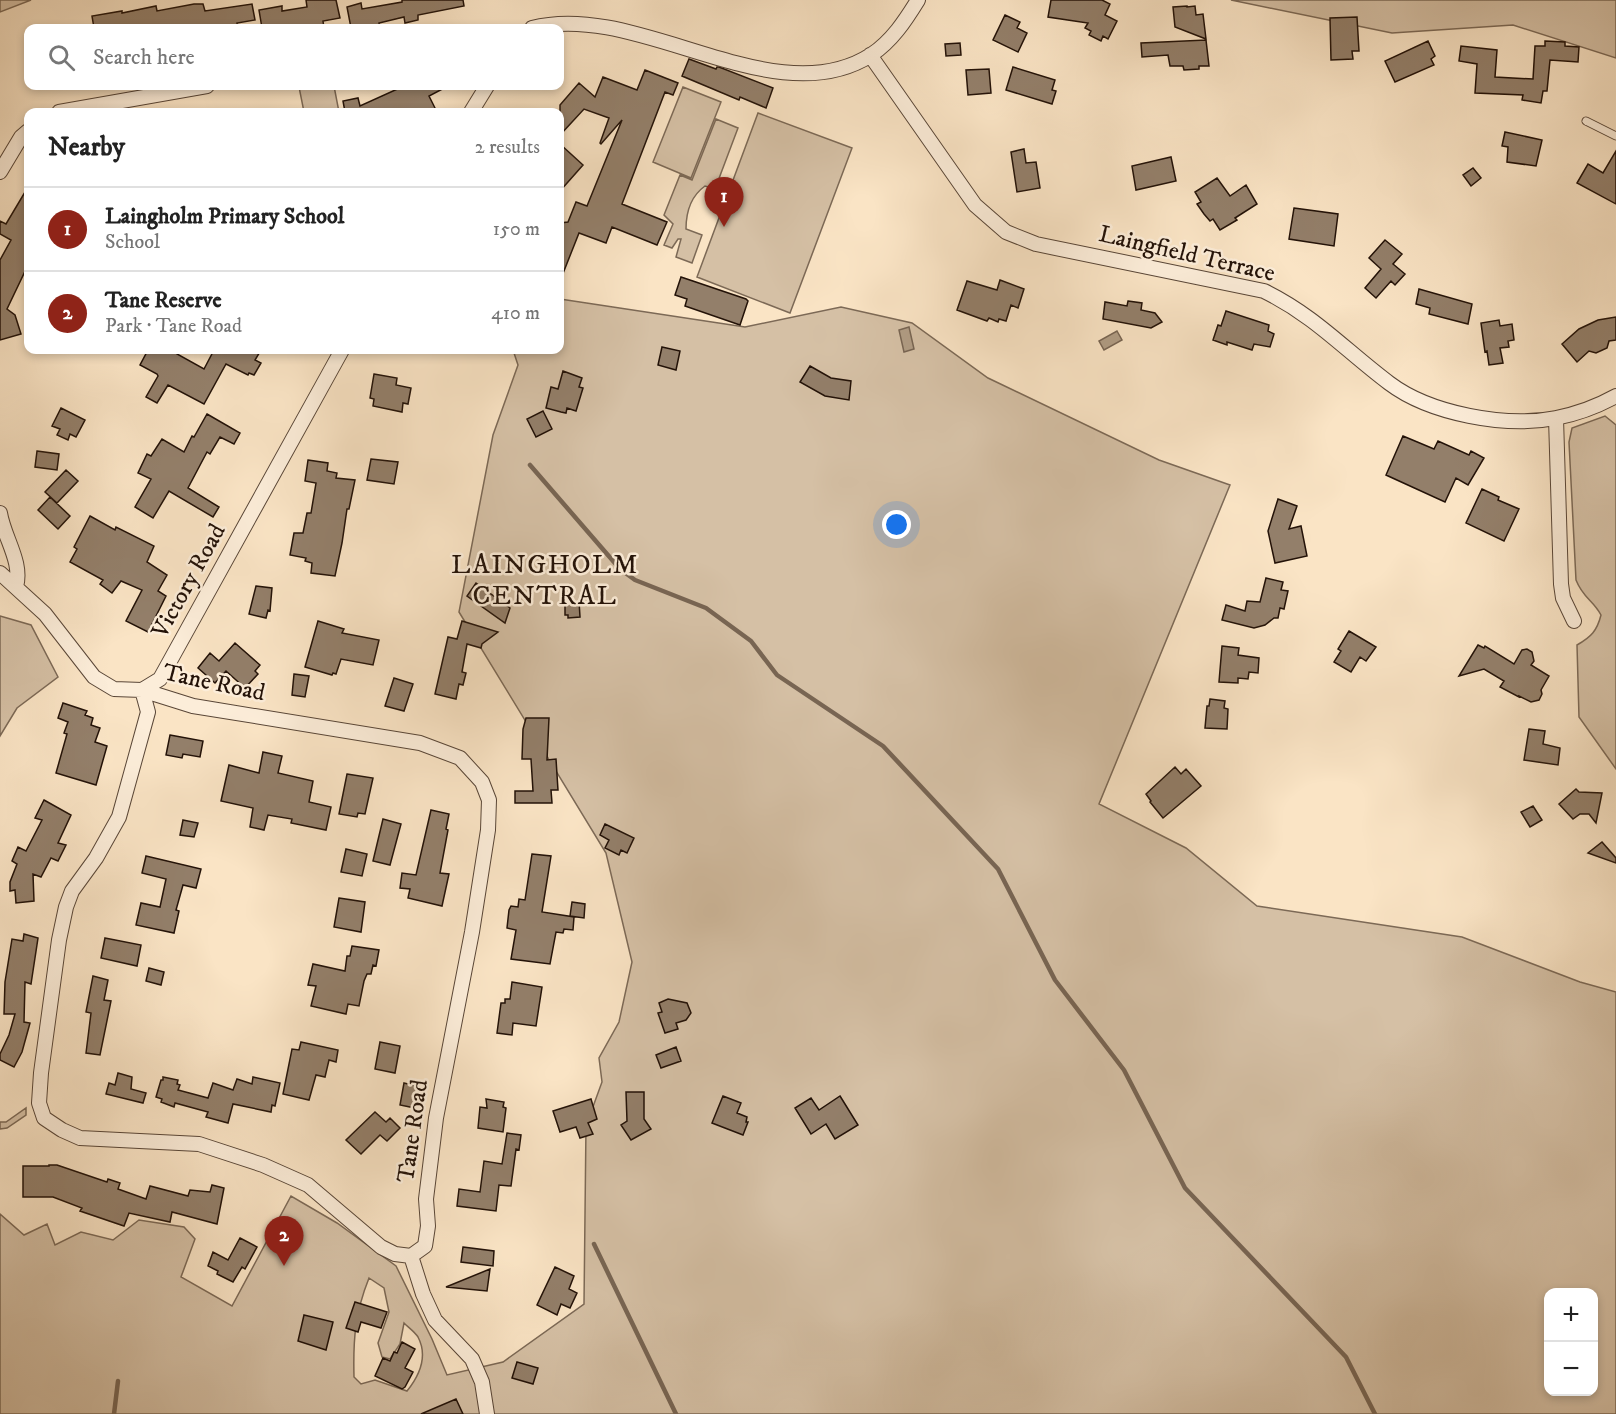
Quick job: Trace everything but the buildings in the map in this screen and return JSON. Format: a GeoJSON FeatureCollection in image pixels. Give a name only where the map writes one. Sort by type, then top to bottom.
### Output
{"type":"FeatureCollection","features":[{"type":"Feature","properties":{"kind":"street"},"geometry":{"type":"LineString","coordinates":[[689,35],[756,59],[798,69],[830,69],[870,56],[896,33],[918,0]]}},
{"type":"Feature","properties":{"kind":"street"},"geometry":{"type":"LineString","coordinates":[[542,24],[573,14],[601,13]]}},
{"type":"Feature","properties":{"kind":"street","name":"Laingfield Terrace"},"geometry":{"type":"LineString","coordinates":[[870,56],[975,205],[1006,232],[1036,244],[1264,291],[1314,320],[1390,384],[1411,396],[1464,415],[1527,421],[1556,418],[1601,404],[1616,396]]}},
{"type":"Feature","properties":{"kind":"street"},"geometry":{"type":"LineString","coordinates":[[82,108],[184,90]]}},
{"type":"Feature","properties":{"kind":"street"},"geometry":{"type":"LineString","coordinates":[[473,108],[485,90]]}},
{"type":"Feature","properties":{"kind":"street"},"geometry":{"type":"LineString","coordinates":[[0,172],[24,134]]}},
{"type":"Feature","properties":{"kind":"street","name":"Victory Road"},"geometry":{"type":"LineString","coordinates":[[142,690],[160,679],[340,354]]}},
{"type":"Feature","properties":{"kind":"street"},"geometry":{"type":"LineString","coordinates":[[1556,418],[1561,584],[1563,598],[1574,621]]}},
{"type":"Feature","properties":{"kind":"street"},"geometry":{"type":"LineString","coordinates":[[0,513],[20,576],[16,587]]}},
{"type":"Feature","properties":{"kind":"street"},"geometry":{"type":"LineString","coordinates":[[0,573],[45,614],[94,677],[114,689],[142,690]]}},
{"type":"Feature","properties":{"kind":"street","name":"Tane Road"},"geometry":{"type":"LineString","coordinates":[[142,690],[193,706],[420,743],[460,758],[483,782],[489,800],[488,830],[472,932],[436,1119],[426,1199],[429,1226],[425,1246],[411,1256],[395,1254],[381,1247],[308,1185],[263,1165],[199,1144],[80,1138],[44,1118],[39,1103],[41,1073],[59,940],[66,907],[72,891],[96,858],[119,817],[148,712],[142,690]]}},
{"type":"Feature","properties":{"kind":"street"},"geometry":{"type":"LineString","coordinates":[[411,1256],[423,1294],[435,1320],[472,1359],[482,1382],[487,1414]]}},
{"type":"Feature","properties":{"kind":"lane"},"geometry":{"type":"LineString","coordinates":[[1586,121],[1616,136]]}},
{"type":"Feature","properties":{"kind":"shaded area"},"geometry":{"type":"Polygon","coordinates":[[[0,0],[31,0],[0,12],[0,0]]]}},
{"type":"Feature","properties":{"kind":"shaded area"},"geometry":{"type":"Polygon","coordinates":[[[1231,0],[1616,0],[1616,58],[1513,25],[1392,33],[1231,0]]]}},
{"type":"Feature","properties":{"kind":"shaded area"},"geometry":{"type":"Polygon","coordinates":[[[683,87],[721,102],[691,178],[653,162],[683,87]]]}},
{"type":"Feature","properties":{"kind":"shaded area"},"geometry":{"type":"Polygon","coordinates":[[[300,90],[335,90],[338,108],[303,108],[300,90]]]}},
{"type":"Feature","properties":{"kind":"shaded area"},"geometry":{"type":"Polygon","coordinates":[[[758,113],[852,148],[790,313],[697,277],[758,113]]]}},
{"type":"Feature","properties":{"kind":"shaded area"},"geometry":{"type":"Polygon","coordinates":[[[716,119],[738,128],[715,189],[705,186],[690,205],[686,229],[702,235],[692,263],[676,257],[681,239],[678,239],[672,248],[664,245],[673,224],[664,215],[680,175],[692,180],[716,119]]]}},
{"type":"Feature","properties":{"kind":"shaded area"},"geometry":{"type":"Polygon","coordinates":[[[564,300],[745,327],[841,307],[912,323],[988,378],[1159,460],[1230,485],[1099,804],[1186,848],[1257,906],[1462,937],[1580,982],[1616,992],[1616,1414],[0,1414],[0,1214],[24,1235],[47,1224],[55,1245],[81,1232],[113,1240],[139,1220],[184,1227],[195,1239],[181,1277],[232,1306],[291,1196],[337,1223],[396,1266],[447,1375],[503,1362],[584,1304],[586,1126],[602,1082],[599,1058],[619,1022],[632,962],[606,853],[459,612],[493,435],[518,365],[514,354],[564,354],[564,300]],[[369,1278],[356,1326],[354,1377],[361,1384],[375,1380],[407,1391],[421,1366],[421,1344],[417,1335],[404,1323],[400,1344],[390,1359],[382,1357],[378,1343],[389,1312],[384,1288],[369,1278]]]}},
{"type":"Feature","properties":{"kind":"shaded area"},"geometry":{"type":"Polygon","coordinates":[[[909,327],[914,349],[904,352],[899,330],[909,327]]]}},
{"type":"Feature","properties":{"kind":"shaded area"},"geometry":{"type":"Polygon","coordinates":[[[1117,331],[1122,340],[1104,350],[1099,341],[1117,331]]]}},
{"type":"Feature","properties":{"kind":"shaded area"},"geometry":{"type":"Polygon","coordinates":[[[1605,416],[1616,425],[1616,769],[1579,717],[1577,645],[1593,633],[1601,615],[1576,580],[1569,442],[1572,428],[1605,416]]]}},
{"type":"Feature","properties":{"kind":"shaded area"},"geometry":{"type":"Polygon","coordinates":[[[0,616],[31,625],[58,677],[17,708],[0,736],[0,616]]]}},
{"type":"Feature","properties":{"kind":"shaded area"},"geometry":{"type":"Polygon","coordinates":[[[26,1108],[26,1115],[7,1128],[0,1129],[0,1122],[6,1122],[26,1108]]]}},
{"type":"Feature","properties":{"kind":"waterway"},"geometry":{"type":"LineString","coordinates":[[530,465],[620,569],[635,580],[706,608],[751,641],[777,675],[883,746],[998,869],[1055,980],[1124,1070],[1185,1188],[1346,1357],[1375,1414]]}},
{"type":"Feature","properties":{"kind":"waterway"},"geometry":{"type":"LineString","coordinates":[[594,1244],[676,1414]]}},
{"type":"Feature","properties":{"kind":"waterway"},"geometry":{"type":"LineString","coordinates":[[114,1414],[118,1381]]}},
{"type":"Feature","properties":{"kind":"place","name":"Laingholm Primary School"},"geometry":{"type":"Point","coordinates":[724,227]}},
{"type":"Feature","properties":{"kind":"place","name":"Tane Reserve"},"geometry":{"type":"Point","coordinates":[284,1266]}},
{"type":"Feature","properties":{"kind":"district","name":"LAINGHOLM CENTRAL"},"geometry":{"type":"Point","coordinates":[545,580]}}]}
